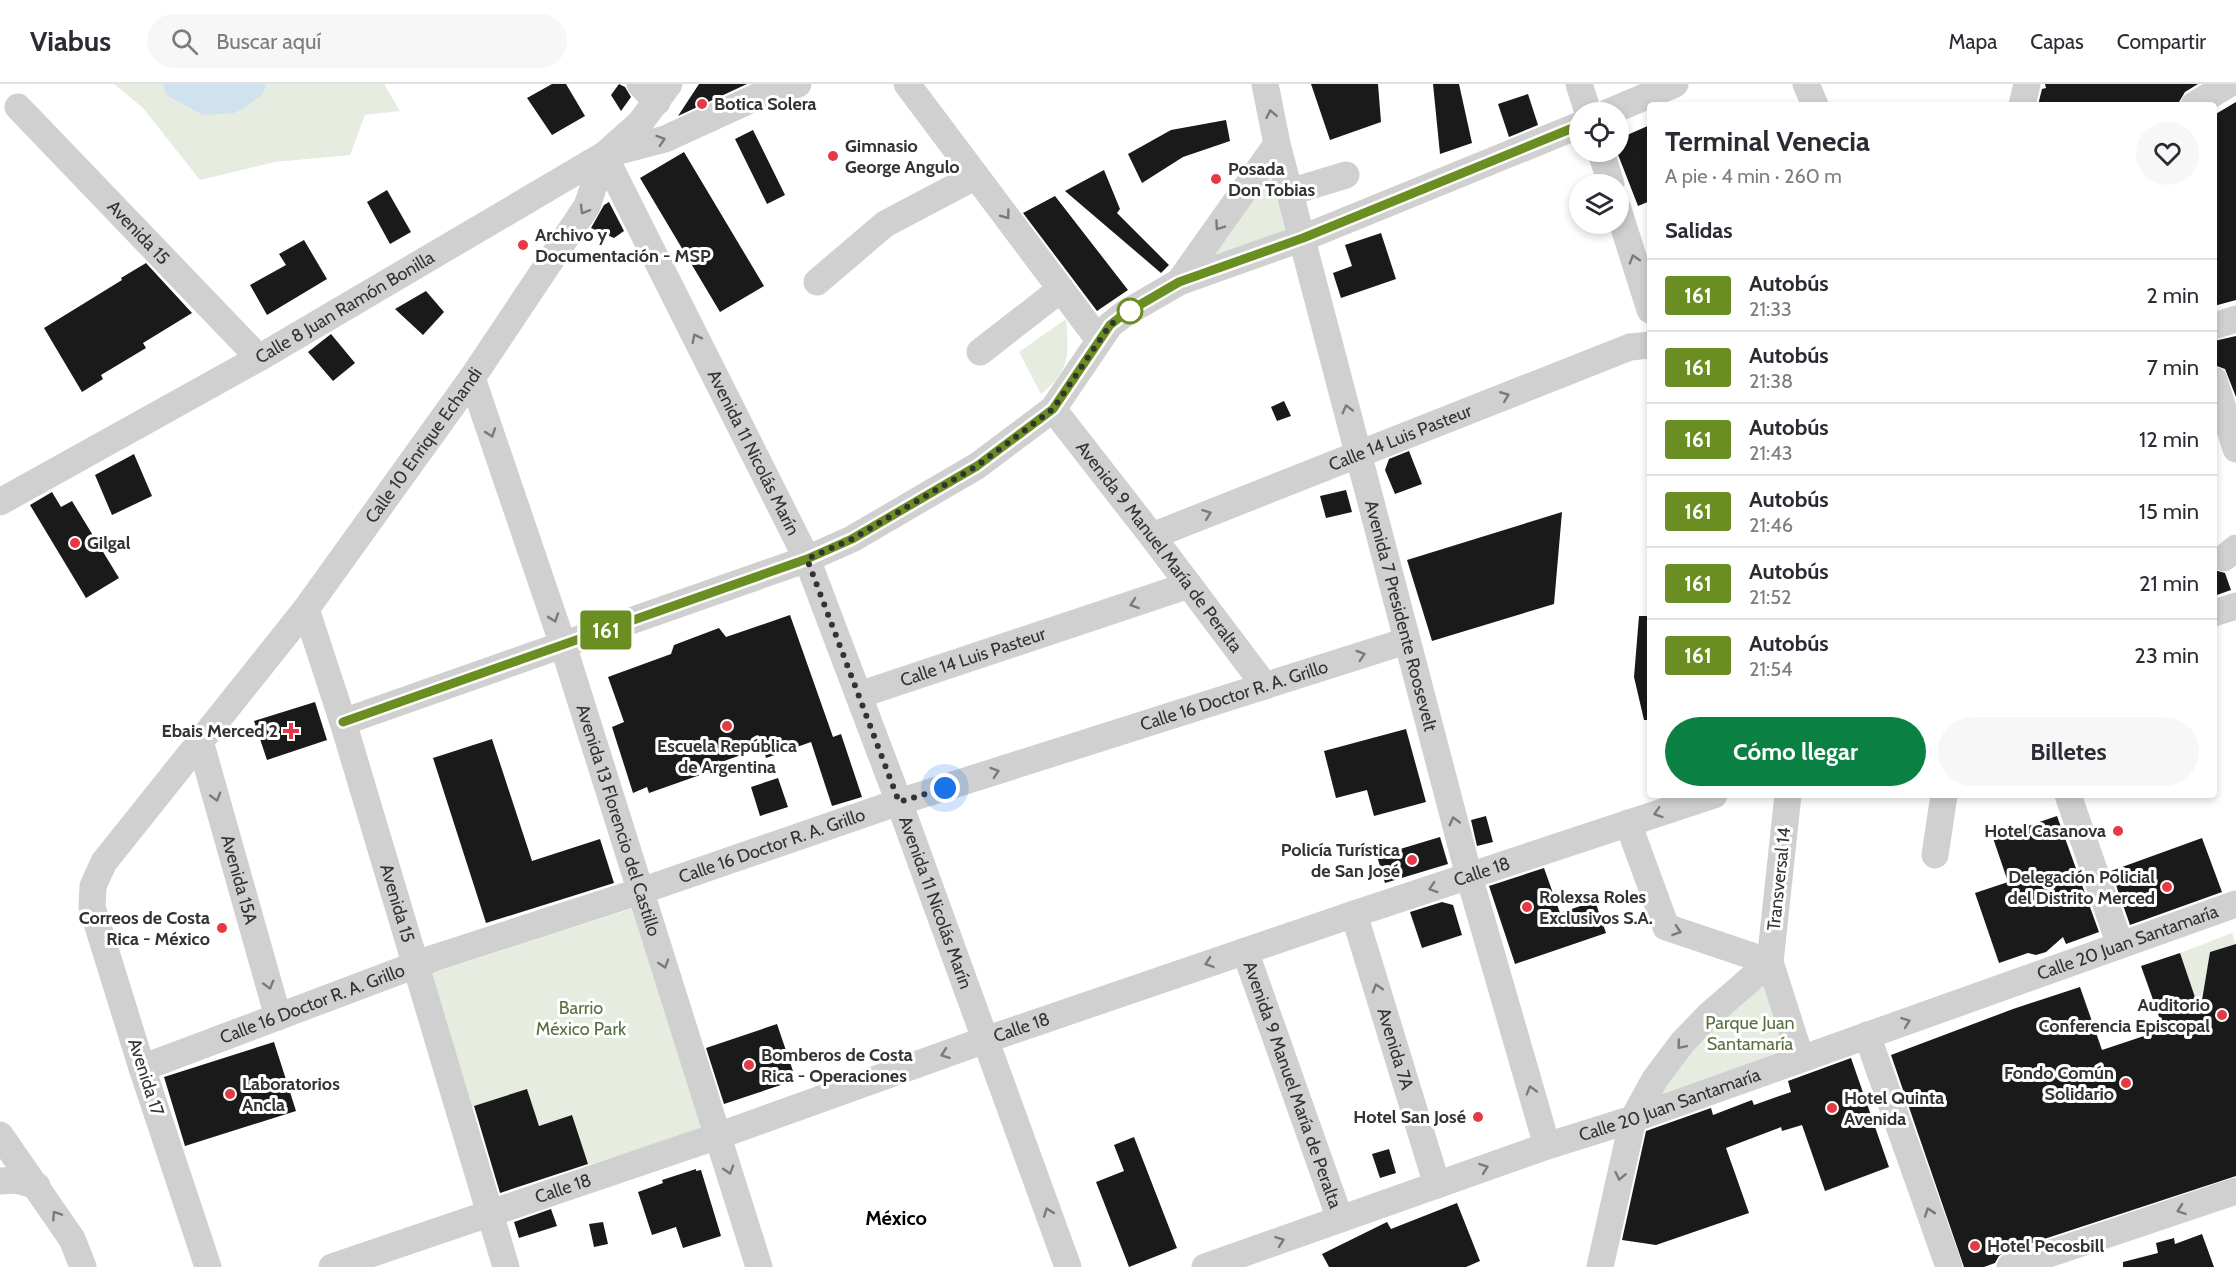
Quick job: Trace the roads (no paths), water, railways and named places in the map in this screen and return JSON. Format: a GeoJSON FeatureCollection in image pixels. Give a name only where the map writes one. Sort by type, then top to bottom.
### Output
{"type":"FeatureCollection","features":[{"type":"Feature","properties":{"kind":"street"},"geometry":{"type":"LineString","coordinates":[[604,155],[665,139],[763,94],[798,84]]}},
{"type":"Feature","properties":{"kind":"street"},"geometry":{"type":"LineString","coordinates":[[907,84],[1099,340]]}},
{"type":"Feature","properties":{"kind":"street","name":"Avenida 7 Presidente Roosevelt"},"geometry":{"type":"LineString","coordinates":[[1265,84],[1277,144],[1406,641],[1469,876],[1547,1146]]}},
{"type":"Feature","properties":{"kind":"street"},"geometry":{"type":"LineString","coordinates":[[1579,84],[1585,102]]}},
{"type":"Feature","properties":{"kind":"street"},"geometry":{"type":"LineString","coordinates":[[1629,104],[1675,84]]}},
{"type":"Feature","properties":{"kind":"street"},"geometry":{"type":"LineString","coordinates":[[1806,84],[1814,102]]}},
{"type":"Feature","properties":{"kind":"street"},"geometry":{"type":"LineString","coordinates":[[2023,102],[2027,84]]}},
{"type":"Feature","properties":{"kind":"street"},"geometry":{"type":"LineString","coordinates":[[2199,102],[2229,84]]}},
{"type":"Feature","properties":{"kind":"street","name":"Calle 8 Juan Ramón Bonilla"},"geometry":{"type":"LineString","coordinates":[[0,502],[258,358],[604,155],[640,123],[655,90]]}},
{"type":"Feature","properties":{"kind":"street","name":"Avenida 15"},"geometry":{"type":"LineString","coordinates":[[18,107],[258,358]]}},
{"type":"Feature","properties":{"kind":"street"},"geometry":{"type":"LineString","coordinates":[[343,722],[807,559],[852,539],[977,466],[1053,409],[1110,325],[1124,314],[1179,282],[1303,238],[1569,129]]}},
{"type":"Feature","properties":{"kind":"street"},"geometry":{"type":"LineString","coordinates":[[1179,282],[1277,144]]}},
{"type":"Feature","properties":{"kind":"street","name":"Calle 10 Enrique Echandi"},"geometry":{"type":"LineString","coordinates":[[93,886],[104,862],[306,609],[472,378],[587,206],[604,155]]}},
{"type":"Feature","properties":{"kind":"street","name":"Avenida 11 Nicolás Marín"},"geometry":{"type":"LineString","coordinates":[[604,155],[807,559],[899,802],[1068,1267]]}},
{"type":"Feature","properties":{"kind":"street"},"geometry":{"type":"LineString","coordinates":[[1290,192],[1346,175]]}},
{"type":"Feature","properties":{"kind":"street"},"geometry":{"type":"LineString","coordinates":[[818,282],[885,224],[976,176]]}},
{"type":"Feature","properties":{"kind":"street"},"geometry":{"type":"LineString","coordinates":[[1626,234],[1647,301]]}},
{"type":"Feature","properties":{"kind":"street"},"geometry":{"type":"LineString","coordinates":[[980,352],[1061,289]]}},
{"type":"Feature","properties":{"kind":"street"},"geometry":{"type":"LineString","coordinates":[[2217,325],[2236,319]]}},
{"type":"Feature","properties":{"kind":"street","name":"Calle 14 Luis Pasteur"},"geometry":{"type":"LineString","coordinates":[[1152,536],[1630,347],[1647,345]]}},
{"type":"Feature","properties":{"kind":"street","name":"Avenida 13 Florencio del Castillo"},"geometry":{"type":"LineString","coordinates":[[472,378],[563,645],[759,1267]]}},
{"type":"Feature","properties":{"kind":"street"},"geometry":{"type":"LineString","coordinates":[[2217,389],[2236,449]]}},
{"type":"Feature","properties":{"kind":"street","name":"Avenida 9 Manuel María de Peralta"},"geometry":{"type":"LineString","coordinates":[[1053,409],[1265,686]]}},
{"type":"Feature","properties":{"kind":"street","name":"Calle 14 Luis Pasteur"},"geometry":{"type":"LineString","coordinates":[[859,695],[1189,585]]}},
{"type":"Feature","properties":{"kind":"street"},"geometry":{"type":"LineString","coordinates":[[2217,611],[2236,606]]}},
{"type":"Feature","properties":{"kind":"street","name":"Avenida 15"},"geometry":{"type":"LineString","coordinates":[[306,609],[343,722],[506,1267]]}},
{"type":"Feature","properties":{"kind":"street","name":"Calle 16 Doctor R. A. Grillo"},"geometry":{"type":"LineString","coordinates":[[142,1068],[415,965],[641,891],[899,802],[1406,641]]}},
{"type":"Feature","properties":{"kind":"street","name":"Avenida 15A"},"geometry":{"type":"LineString","coordinates":[[200,741],[278,1017]]}},
{"type":"Feature","properties":{"kind":"street","name":"Calle 18"},"geometry":{"type":"LineString","coordinates":[[332,1267],[718,1136],[985,1040],[1245,951],[1705,798]]}},
{"type":"Feature","properties":{"kind":"street","name":"Transversal 14"},"geometry":{"type":"LineString","coordinates":[[1770,962],[1788,798]]}},
{"type":"Feature","properties":{"kind":"street"},"geometry":{"type":"LineString","coordinates":[[1935,855],[1944,798]]}},
{"type":"Feature","properties":{"kind":"street"},"geometry":{"type":"LineString","coordinates":[[2069,798],[2120,945]]}},
{"type":"Feature","properties":{"kind":"street"},"geometry":{"type":"LineString","coordinates":[[1628,823],[1666,927],[1770,962]]}},
{"type":"Feature","properties":{"kind":"street","name":"Avenida 17"},"geometry":{"type":"LineString","coordinates":[[93,886],[92,907],[208,1267]]}},
{"type":"Feature","properties":{"kind":"street","name":"Calle 20 Juan Santamaría"},"geometry":{"type":"LineString","coordinates":[[1219,1265],[1340,1219],[1547,1146],[1633,1119],[2236,904]]}},
{"type":"Feature","properties":{"kind":"street","name":"Avenida 7A"},"geometry":{"type":"LineString","coordinates":[[1354,914],[1437,1185]]}},
{"type":"Feature","properties":{"kind":"street","name":"Avenida 9 Manuel María de Peralta"},"geometry":{"type":"LineString","coordinates":[[1245,951],[1340,1219]]}},
{"type":"Feature","properties":{"kind":"street"},"geometry":{"type":"LineString","coordinates":[[1770,962],[1802,1059]]}},
{"type":"Feature","properties":{"kind":"street"},"geometry":{"type":"LineString","coordinates":[[1600,1267],[1633,1119],[1655,1079],[1682,1043],[1708,1016],[1770,962]]}},
{"type":"Feature","properties":{"kind":"street"},"geometry":{"type":"LineString","coordinates":[[1867,1035],[1949,1267]]}},
{"type":"Feature","properties":{"kind":"street"},"geometry":{"type":"LineString","coordinates":[[0,1135],[72,1239],[83,1267]]}},
{"type":"Feature","properties":{"kind":"street"},"geometry":{"type":"LineString","coordinates":[[0,1181],[17,1180],[37,1186]]}},
{"type":"Feature","properties":{"kind":"street"},"geometry":{"type":"LineString","coordinates":[[2010,1267],[2236,1191]]}},
{"type":"Feature","properties":{"kind":"waterway"},"geometry":{"type":"LineString","coordinates":[[180,84],[206,98],[230,97],[249,84]]}},
{"type":"Feature","properties":{"kind":"place","name":"Botica Solera"},"geometry":{"type":"Point","coordinates":[702,104]}},
{"type":"Feature","properties":{"kind":"place","name":"Gimnasio George Angulo"},"geometry":{"type":"Point","coordinates":[833,156]}},
{"type":"Feature","properties":{"kind":"place","name":"Posada Don Tobias"},"geometry":{"type":"Point","coordinates":[1216,179]}},
{"type":"Feature","properties":{"kind":"place","name":"Archivo y Documentación - MSP"},"geometry":{"type":"Point","coordinates":[523,245]}},
{"type":"Feature","properties":{"kind":"place","name":"Gilgal"},"geometry":{"type":"Point","coordinates":[75,543]}},
{"type":"Feature","properties":{"kind":"place","name":"Escuela República de Argentina"},"geometry":{"type":"Point","coordinates":[727,726]}},
{"type":"Feature","properties":{"kind":"place","name":"Ebais Merced 2"},"geometry":{"type":"Point","coordinates":[291,731]}},
{"type":"Feature","properties":{"kind":"place","name":"Hotel Casanova"},"geometry":{"type":"Point","coordinates":[2118,831]}},
{"type":"Feature","properties":{"kind":"place","name":"Policía Turística de San José"},"geometry":{"type":"Point","coordinates":[1412,860]}},
{"type":"Feature","properties":{"kind":"place","name":"Delegación Policial del Distrito Merced"},"geometry":{"type":"Point","coordinates":[2167,887]}},
{"type":"Feature","properties":{"kind":"place","name":"Rolexsa Roles Exclusivos S.A."},"geometry":{"type":"Point","coordinates":[1527,907]}},
{"type":"Feature","properties":{"kind":"place","name":"Correos de Costa Rica - México"},"geometry":{"type":"Point","coordinates":[222,928]}},
{"type":"Feature","properties":{"kind":"place","name":"Auditorio Conferencia Episcopal"},"geometry":{"type":"Point","coordinates":[2222,1015]}},
{"type":"Feature","properties":{"kind":"place","name":"Bomberos de Costa Rica - Operaciones"},"geometry":{"type":"Point","coordinates":[749,1065]}},
{"type":"Feature","properties":{"kind":"place","name":"Fondo Común Solidario"},"geometry":{"type":"Point","coordinates":[2126,1083]}},
{"type":"Feature","properties":{"kind":"place","name":"Laboratorios Ancla"},"geometry":{"type":"Point","coordinates":[230,1094]}},
{"type":"Feature","properties":{"kind":"place","name":"Hotel Quinta Avenida"},"geometry":{"type":"Point","coordinates":[1832,1108]}},
{"type":"Feature","properties":{"kind":"place","name":"Hotel San José"},"geometry":{"type":"Point","coordinates":[1478,1117]}},
{"type":"Feature","properties":{"kind":"place","name":"Hotel Pecosbill"},"geometry":{"type":"Point","coordinates":[1975,1246]}},
{"type":"Feature","properties":{"kind":"district","name":"México"},"geometry":{"type":"Point","coordinates":[896,1218]}},
{"type":"Feature","properties":{"kind":"park label","name":"Barrio México Park"},"geometry":{"type":"Point","coordinates":[581,1018]}},
{"type":"Feature","properties":{"kind":"park label","name":"Parque Juan Santamaría"},"geometry":{"type":"Point","coordinates":[1750,1033]}}]}
